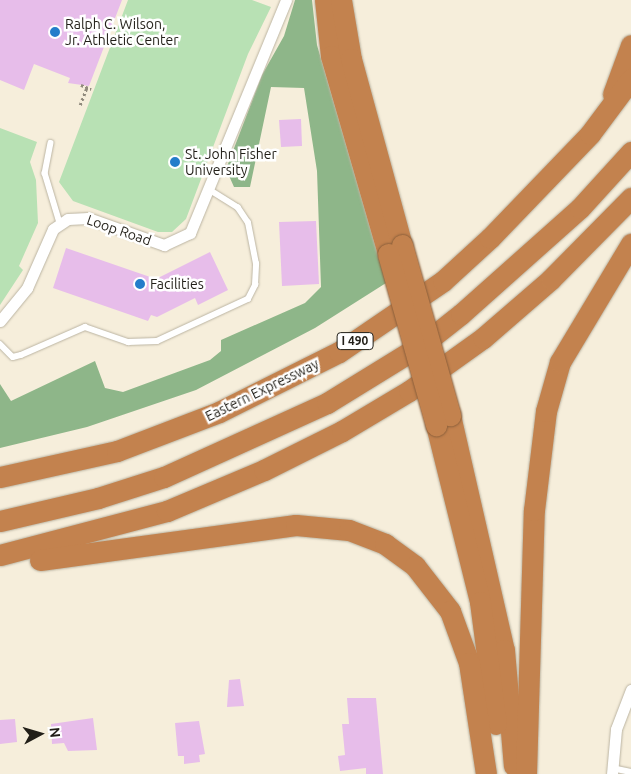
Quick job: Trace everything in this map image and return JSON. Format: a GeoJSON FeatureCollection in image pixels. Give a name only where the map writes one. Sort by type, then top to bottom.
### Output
{"type":"FeatureCollection","features":[{"type":"Feature","properties":{"kind":"highway"},"geometry":{"type":"LineString","coordinates":[[326,0],[331,56],[395,249]]}},
{"type":"Feature","properties":{"kind":"highway"},"geometry":{"type":"LineString","coordinates":[[341,0],[351,59],[395,249],[504,650],[514,774]]}},
{"type":"Feature","properties":{"kind":"highway"},"geometry":{"type":"LineString","coordinates":[[603,120],[631,45]]}},
{"type":"Feature","properties":{"kind":"highway","name":"Eastern Expressway"},"geometry":{"type":"LineString","coordinates":[[0,477],[117,452],[219,412],[339,352],[443,281],[603,120],[631,79]]}},
{"type":"Feature","properties":{"kind":"highway","name":"I 490"},"geometry":{"type":"LineString","coordinates":[[0,520],[98,498],[164,476],[327,402],[423,344],[461,314],[580,208],[631,152]]}},
{"type":"Feature","properties":{"kind":"highway"},"geometry":{"type":"LineString","coordinates":[[0,554],[167,511],[264,470],[342,431],[409,391],[483,338],[552,279],[631,198]]}},
{"type":"Feature","properties":{"kind":"highway"},"geometry":{"type":"LineString","coordinates":[[526,774],[534,510],[546,411],[560,362],[631,244]]}},
{"type":"Feature","properties":{"kind":"highway"},"geometry":{"type":"LineString","coordinates":[[443,420],[480,602],[499,774]]}},
{"type":"Feature","properties":{"kind":"highway"},"geometry":{"type":"LineString","coordinates":[[0,565],[296,525],[349,530],[385,544],[414,566],[450,612],[469,663],[486,774]]}},
{"type":"Feature","properties":{"kind":"street","name":"Loop Road"},"geometry":{"type":"LineString","coordinates":[[60,223],[88,218],[152,242],[174,244],[190,234],[286,0]]}},
{"type":"Feature","properties":{"kind":"street"},"geometry":{"type":"LineString","coordinates":[[0,321],[27,288],[48,237],[60,223]]}},
{"type":"Feature","properties":{"kind":"street"},"geometry":{"type":"LineString","coordinates":[[612,771],[616,729],[631,690]]}},
{"type":"Feature","properties":{"kind":"lane"},"geometry":{"type":"LineString","coordinates":[[51,143],[46,174],[60,223]]}},
{"type":"Feature","properties":{"kind":"lane"},"geometry":{"type":"LineString","coordinates":[[0,344],[4,352],[21,355],[86,327],[128,342],[157,341],[248,299],[255,285],[256,264],[248,223],[238,208],[209,190]]}},
{"type":"Feature","properties":{"kind":"lane"},"geometry":{"type":"LineString","coordinates":[[612,771],[631,772]]}},
{"type":"Feature","properties":{"kind":"path"},"geometry":{"type":"LineString","coordinates":[[81,86],[91,89]]}},
{"type":"Feature","properties":{"kind":"path"},"geometry":{"type":"LineString","coordinates":[[80,105],[87,88]]}},
{"type":"Feature","properties":{"kind":"green space"},"geometry":{"type":"Polygon","coordinates":[[[128,0],[252,0],[271,7],[248,54],[186,219],[172,232],[158,232],[73,201],[59,182],[128,0]]]}},
{"type":"Feature","properties":{"kind":"green space"},"geometry":{"type":"Polygon","coordinates":[[[295,0],[312,0],[317,45],[386,283],[315,328],[196,390],[87,427],[0,448],[0,384],[11,401],[95,361],[105,388],[123,392],[210,360],[221,351],[221,340],[305,303],[321,287],[317,171],[304,88],[271,87],[250,187],[234,187],[226,169],[262,75],[284,36],[295,0]]]}},
{"type":"Feature","properties":{"kind":"green space"},"geometry":{"type":"Polygon","coordinates":[[[0,128],[37,142],[30,162],[36,180],[38,223],[19,266],[23,270],[0,305],[0,128]]]}},
{"type":"Feature","properties":{"kind":"building","name":"Ralph C. Wilson, Jr. Athletic Center"},"geometry":{"type":"Polygon","coordinates":[[[0,0],[122,0],[89,86],[68,83],[70,78],[34,64],[24,90],[0,80],[0,0]]]}},
{"type":"Feature","properties":{"kind":"building"},"geometry":{"type":"Polygon","coordinates":[[[301,119],[302,146],[281,147],[279,120],[301,119]]]}},
{"type":"Feature","properties":{"kind":"building"},"geometry":{"type":"Polygon","coordinates":[[[316,221],[319,284],[282,286],[279,222],[316,221]]]}},
{"type":"Feature","properties":{"kind":"building","name":"Facilities"},"geometry":{"type":"Polygon","coordinates":[[[66,248],[156,279],[210,252],[228,290],[198,305],[195,298],[157,317],[151,315],[148,321],[53,288],[66,248]]]}},
{"type":"Feature","properties":{"kind":"building"},"geometry":{"type":"Polygon","coordinates":[[[240,679],[244,706],[227,707],[229,680],[240,679]]]}},
{"type":"Feature","properties":{"kind":"building"},"geometry":{"type":"Polygon","coordinates":[[[347,698],[376,698],[383,774],[366,774],[366,768],[340,771],[338,756],[345,755],[342,724],[349,724],[347,698]]]}},
{"type":"Feature","properties":{"kind":"building"},"geometry":{"type":"Polygon","coordinates":[[[93,718],[97,750],[68,751],[64,743],[52,744],[51,724],[93,718]]]}},
{"type":"Feature","properties":{"kind":"building"},"geometry":{"type":"Polygon","coordinates":[[[15,719],[17,742],[0,744],[0,720],[15,719]]]}},
{"type":"Feature","properties":{"kind":"building"},"geometry":{"type":"Polygon","coordinates":[[[199,721],[205,754],[199,755],[200,762],[184,764],[184,756],[178,756],[175,723],[199,721]]]}},
{"type":"Feature","properties":{"kind":"place","name":"Ralph C. Wilson, Jr. Athletic Center"},"geometry":{"type":"Point","coordinates":[55,32]}},
{"type":"Feature","properties":{"kind":"place","name":"St. John Fisher University"},"geometry":{"type":"Point","coordinates":[175,162]}},
{"type":"Feature","properties":{"kind":"place","name":"Facilities"},"geometry":{"type":"Point","coordinates":[140,284]}}]}
